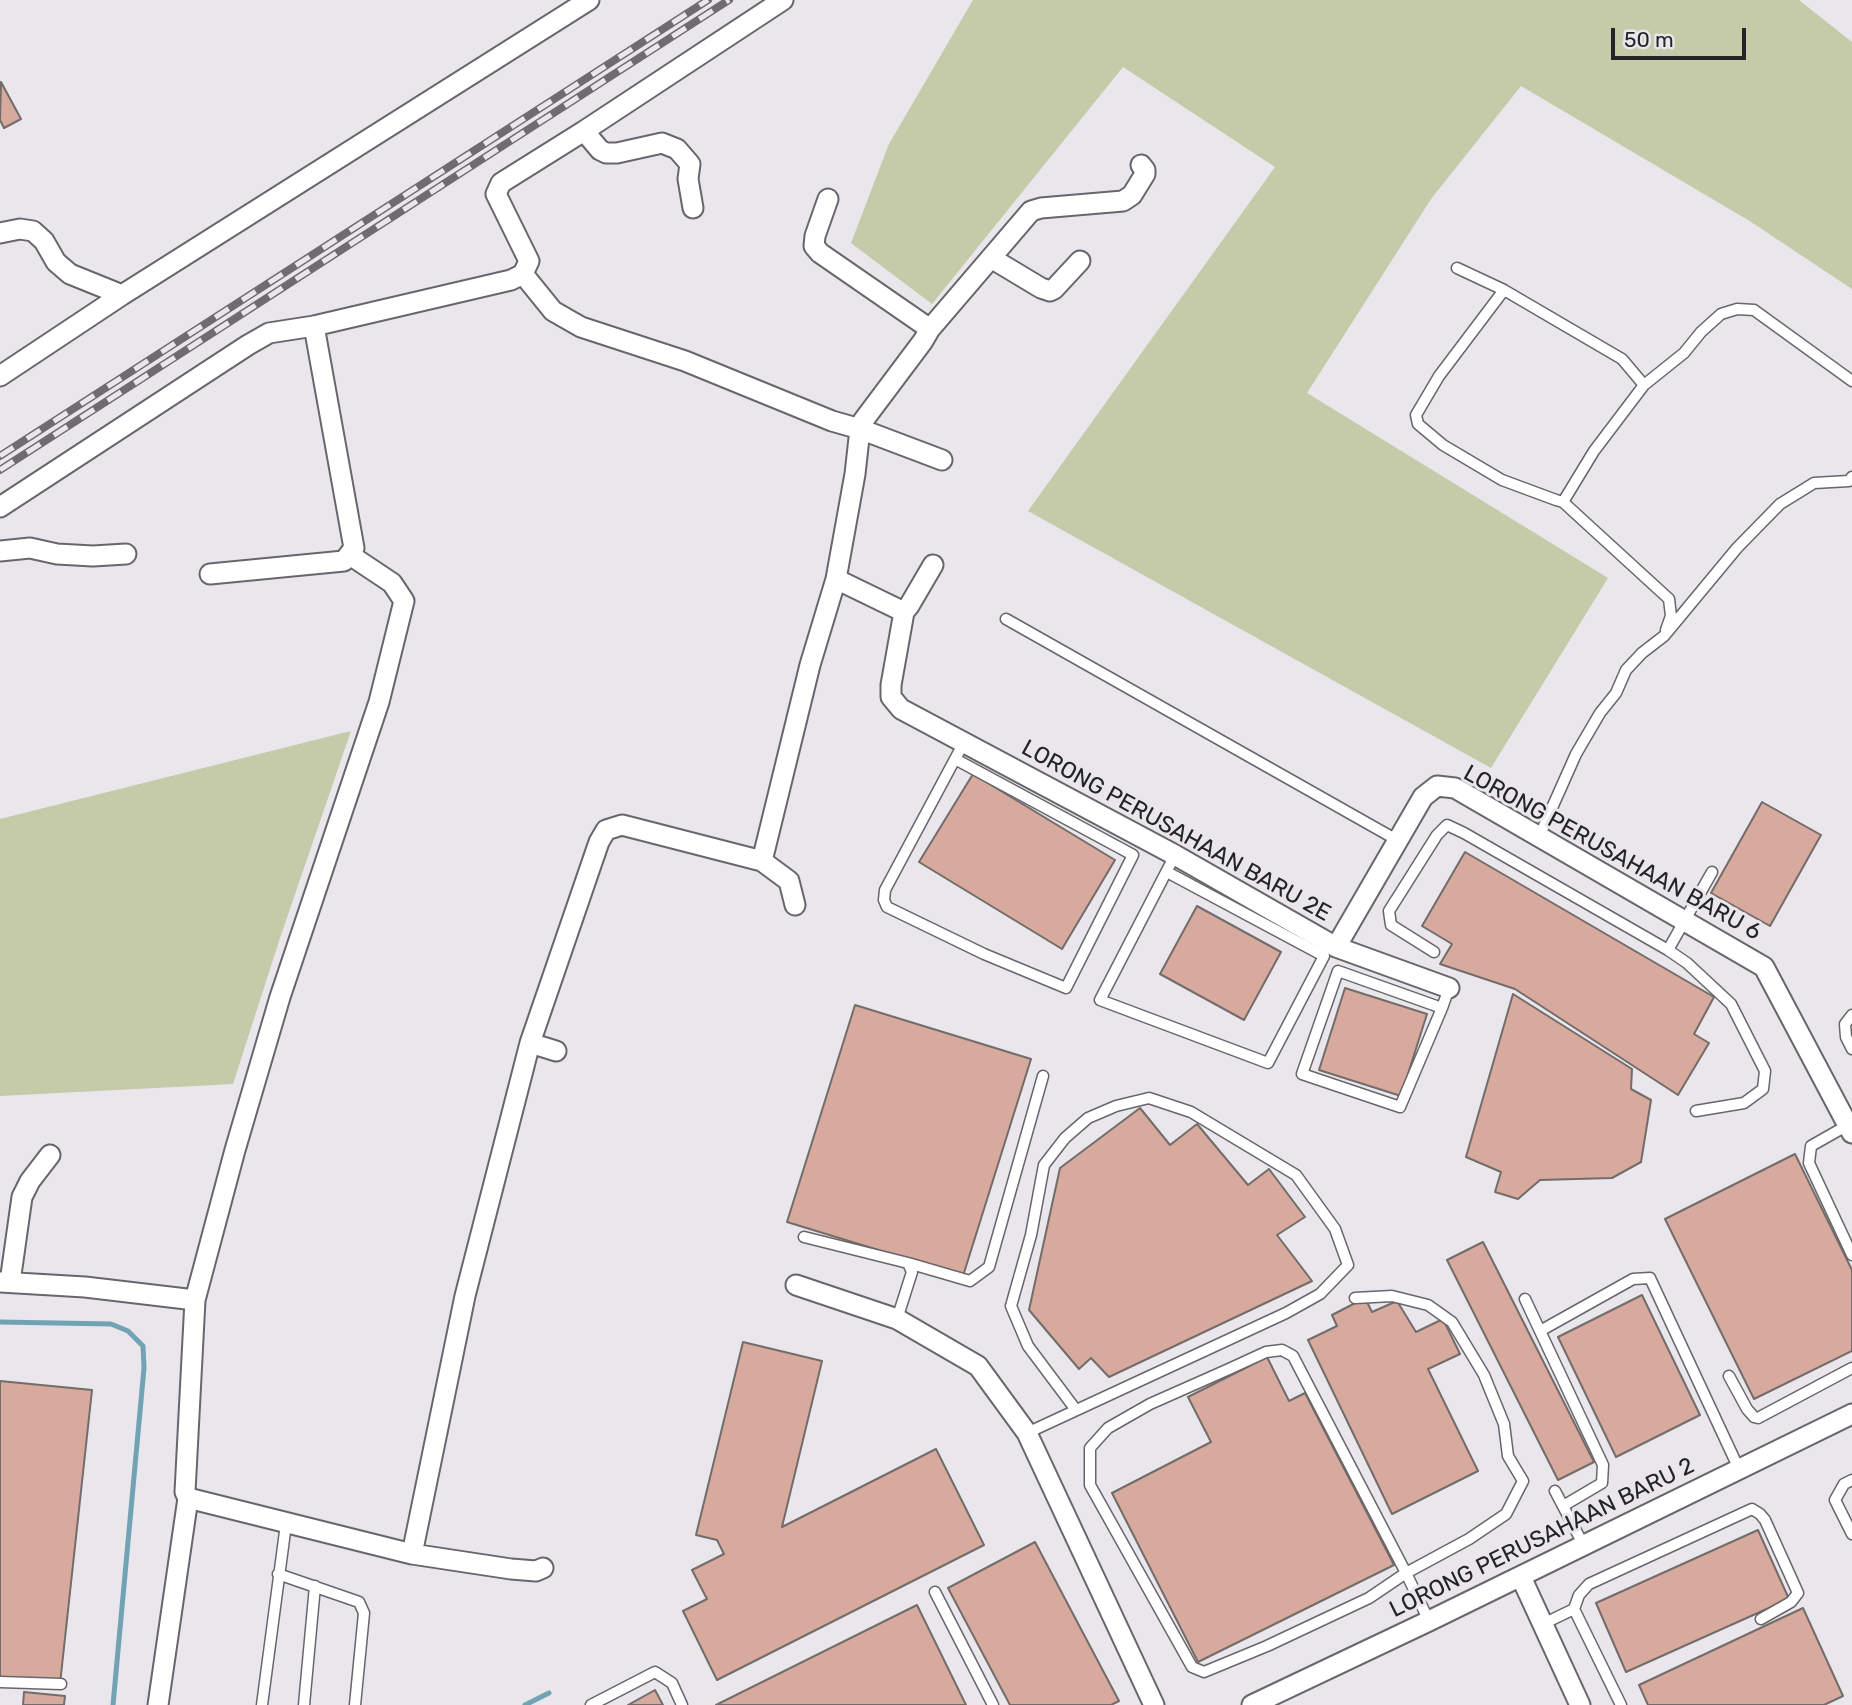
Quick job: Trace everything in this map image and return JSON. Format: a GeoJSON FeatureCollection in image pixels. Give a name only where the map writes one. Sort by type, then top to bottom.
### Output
{"type":"FeatureCollection","features":[{"type":"Feature","properties":{"kind":"street"},"geometry":{"type":"LineString","coordinates":[[0,376],[122,295],[589,0]]}},
{"type":"Feature","properties":{"kind":"street"},"geometry":{"type":"LineString","coordinates":[[0,507],[248,345],[270,334],[511,280],[523,274],[529,261],[496,194],[501,183],[783,0]]}},
{"type":"Feature","properties":{"kind":"street"},"geometry":{"type":"LineString","coordinates":[[584,131],[600,150],[606,153],[662,143],[677,149],[690,164],[688,179],[693,208]]}},
{"type":"Feature","properties":{"kind":"street"},"geometry":{"type":"LineString","coordinates":[[762,861],[810,665],[836,579],[863,421],[930,329],[1031,211],[1123,201],[1132,195],[1145,174],[1141,165]]}},
{"type":"Feature","properties":{"kind":"street"},"geometry":{"type":"LineString","coordinates":[[828,199],[814,246],[820,253],[930,329]]}},
{"type":"Feature","properties":{"kind":"street"},"geometry":{"type":"LineString","coordinates":[[0,233],[20,229],[33,231],[70,275],[122,295]]}},
{"type":"Feature","properties":{"kind":"street"},"geometry":{"type":"LineString","coordinates":[[991,258],[1050,291],[1080,261]]}},
{"type":"Feature","properties":{"kind":"street"},"geometry":{"type":"LineString","coordinates":[[523,274],[553,311],[581,327],[685,361],[832,421],[942,460]]}},
{"type":"Feature","properties":{"kind":"street"},"geometry":{"type":"LineString","coordinates":[[210,574],[344,561],[354,548],[314,326]]}},
{"type":"Feature","properties":{"kind":"street"},"geometry":{"type":"LineString","coordinates":[[0,551],[30,548],[57,554],[125,554]]}},
{"type":"Feature","properties":{"kind":"street"},"geometry":{"type":"LineString","coordinates":[[158,1705],[188,1498],[185,1492],[195,1300],[235,1150],[273,1023],[379,702],[404,600],[392,583],[350,555]]}},
{"type":"Feature","properties":{"kind":"street"},"geometry":{"type":"LineString","coordinates":[[836,579],[904,612],[933,565]]}},
{"type":"Feature","properties":{"kind":"street","name":"LORONG PERUSAHAAN BARU 2E"},"geometry":{"type":"LineString","coordinates":[[904,612],[891,697],[901,709],[960,751],[1336,947],[1449,988]]}},
{"type":"Feature","properties":{"kind":"street","name":"LORONG PERUSAHAAN BARU 6"},"geometry":{"type":"LineString","coordinates":[[1336,947],[1423,797],[1437,786],[1455,788],[1764,967],[1850,1129]]}},
{"type":"Feature","properties":{"kind":"street"},"geometry":{"type":"LineString","coordinates":[[412,1554],[465,1296],[530,1043],[572,916],[606,830],[621,825],[762,861],[789,881],[795,905]]}},
{"type":"Feature","properties":{"kind":"street"},"geometry":{"type":"LineString","coordinates":[[530,1043],[556,1051]]}},
{"type":"Feature","properties":{"kind":"street"},"geometry":{"type":"LineString","coordinates":[[50,1156],[30,1181],[22,1197],[5,1282],[85,1287],[195,1300]]}},
{"type":"Feature","properties":{"kind":"street"},"geometry":{"type":"LineString","coordinates":[[796,1285],[897,1319],[978,1366],[1027,1433],[1154,1705]]}},
{"type":"Feature","properties":{"kind":"street","name":"LORONG PERUSAHAAN BARU 2"},"geometry":{"type":"LineString","coordinates":[[1252,1705],[1429,1622],[1852,1414]]}},
{"type":"Feature","properties":{"kind":"street"},"geometry":{"type":"LineString","coordinates":[[188,1498],[412,1554],[510,1569],[536,1571],[543,1568]]}},
{"type":"Feature","properties":{"kind":"street"},"geometry":{"type":"LineString","coordinates":[[1521,1577],[1580,1705]]}},
{"type":"Feature","properties":{"kind":"lane"},"geometry":{"type":"LineString","coordinates":[[1457,268],[1504,290],[1622,359],[1643,385]]}},
{"type":"Feature","properties":{"kind":"lane"},"geometry":{"type":"LineString","coordinates":[[1504,290],[1439,376],[1416,415],[1418,424],[1443,445],[1502,480],[1563,502],[1669,599],[1671,616],[1664,636]]}},
{"type":"Feature","properties":{"kind":"lane"},"geometry":{"type":"LineString","coordinates":[[1563,502],[1594,451],[1643,385],[1684,353],[1701,332],[1721,314],[1737,309],[1754,310],[1852,381]]}},
{"type":"Feature","properties":{"kind":"lane"},"geometry":{"type":"LineString","coordinates":[[1539,837],[1576,754],[1600,713],[1616,693],[1626,670],[1664,636],[1737,548],[1780,504],[1814,483],[1851,480]]}},
{"type":"Feature","properties":{"kind":"lane"},"geometry":{"type":"LineString","coordinates":[[1006,619],[1397,839]]}},
{"type":"Feature","properties":{"kind":"lane"},"geometry":{"type":"LineString","coordinates":[[960,751],[1133,855],[1066,988],[984,954],[887,906],[884,900],[885,890],[960,751]]}},
{"type":"Feature","properties":{"kind":"lane"},"geometry":{"type":"LineString","coordinates":[[1434,952],[1391,925],[1389,911],[1437,835],[1447,825],[1464,832],[1668,950],[1688,963],[1731,1004],[1765,1071],[1763,1089],[1744,1103],[1696,1111]]}},
{"type":"Feature","properties":{"kind":"lane"},"geometry":{"type":"LineString","coordinates":[[1171,863],[1324,956],[1268,1063],[1100,1000],[1171,863]]}},
{"type":"Feature","properties":{"kind":"lane"},"geometry":{"type":"LineString","coordinates":[[1668,950],[1712,872]]}},
{"type":"Feature","properties":{"kind":"lane"},"geometry":{"type":"LineString","coordinates":[[1442,1008],[1338,971],[1302,1074],[1400,1107],[1442,1008],[1449,988]]}},
{"type":"Feature","properties":{"kind":"lane"},"geometry":{"type":"LineString","coordinates":[[1852,1015],[1845,1024],[1846,1037],[1852,1049]]}},
{"type":"Feature","properties":{"kind":"lane"},"geometry":{"type":"LineString","coordinates":[[804,1237],[970,1281],[989,1266],[1043,1076]]}},
{"type":"Feature","properties":{"kind":"lane"},"geometry":{"type":"LineString","coordinates":[[1027,1433],[1076,1410],[1320,1294],[1348,1265],[1335,1229],[1296,1175],[1191,1112],[1149,1098],[1116,1106],[1088,1118],[1065,1138],[1044,1165],[1031,1235],[1011,1306],[1028,1346],[1076,1410]]}},
{"type":"Feature","properties":{"kind":"lane"},"geometry":{"type":"LineString","coordinates":[[1850,1129],[1811,1146],[1809,1163],[1852,1255]]}},
{"type":"Feature","properties":{"kind":"lane"},"geometry":{"type":"LineString","coordinates":[[897,1319],[912,1272],[908,1263]]}},
{"type":"Feature","properties":{"kind":"lane"},"geometry":{"type":"LineString","coordinates":[[1540,1331],[1633,1279],[1650,1278],[1739,1469]]}},
{"type":"Feature","properties":{"kind":"lane"},"geometry":{"type":"LineString","coordinates":[[1355,1298],[1392,1296],[1428,1304],[1452,1322],[1484,1375],[1504,1424],[1508,1456],[1523,1481],[1506,1514],[1469,1539],[1406,1573],[1369,1598],[1267,1647],[1205,1672],[1192,1667],[1090,1485],[1090,1448],[1108,1429],[1150,1405],[1266,1352],[1282,1350],[1293,1356],[1406,1573],[1429,1622]]}},
{"type":"Feature","properties":{"kind":"lane"},"geometry":{"type":"LineString","coordinates":[[1525,1299],[1603,1465],[1602,1483],[1563,1506]]}},
{"type":"Feature","properties":{"kind":"lane"},"geometry":{"type":"LineString","coordinates":[[1729,1376],[1749,1412],[1758,1418],[1852,1368]]}},
{"type":"Feature","properties":{"kind":"lane"},"geometry":{"type":"LineString","coordinates":[[1852,1480],[1844,1484],[1835,1500],[1852,1534]]}},
{"type":"Feature","properties":{"kind":"lane"},"geometry":{"type":"LineString","coordinates":[[1555,1491],[1583,1545]]}},
{"type":"Feature","properties":{"kind":"lane"},"geometry":{"type":"LineString","coordinates":[[1543,1624],[1574,1609],[1579,1595],[1589,1584],[1752,1509],[1765,1520],[1798,1593],[1791,1602],[1761,1619]]}},
{"type":"Feature","properties":{"kind":"lane"},"geometry":{"type":"LineString","coordinates":[[262,1705],[286,1524]]}},
{"type":"Feature","properties":{"kind":"lane"},"geometry":{"type":"LineString","coordinates":[[278,1574],[359,1602],[365,1613],[355,1705]]}},
{"type":"Feature","properties":{"kind":"lane"},"geometry":{"type":"LineString","coordinates":[[304,1705],[315,1587]]}},
{"type":"Feature","properties":{"kind":"lane"},"geometry":{"type":"LineString","coordinates":[[935,1592],[993,1705]]}},
{"type":"Feature","properties":{"kind":"lane"},"geometry":{"type":"LineString","coordinates":[[1574,1609],[1620,1705]]}},
{"type":"Feature","properties":{"kind":"lane"},"geometry":{"type":"LineString","coordinates":[[591,1705],[654,1672],[672,1683],[682,1705]]}},
{"type":"Feature","properties":{"kind":"lane"},"geometry":{"type":"LineString","coordinates":[[0,1682],[61,1684]]}},
{"type":"Feature","properties":{"kind":"green space"},"geometry":{"type":"Polygon","coordinates":[[[973,0],[1799,0],[1852,42],[1852,289],[1748,220],[1521,86],[1431,199],[1307,393],[1608,578],[1491,768],[1028,511],[1275,167],[1123,67],[932,304],[851,243],[889,144],[973,0]]]}},
{"type":"Feature","properties":{"kind":"green space"},"geometry":{"type":"Polygon","coordinates":[[[351,731],[233,1084],[0,1096],[0,819],[351,731]]]}},
{"type":"Feature","properties":{"kind":"building"},"geometry":{"type":"Polygon","coordinates":[[[1,82],[21,119],[4,128],[0,120],[1,82]]]}},
{"type":"Feature","properties":{"kind":"building"},"geometry":{"type":"Polygon","coordinates":[[[973,774],[1115,860],[1062,949],[919,862],[973,774]]]}},
{"type":"Feature","properties":{"kind":"building"},"geometry":{"type":"Polygon","coordinates":[[[1762,802],[1821,835],[1770,926],[1711,893],[1762,802]]]}},
{"type":"Feature","properties":{"kind":"building"},"geometry":{"type":"Polygon","coordinates":[[[1465,852],[1714,997],[1694,1034],[1709,1043],[1678,1095],[1515,989],[1440,964],[1452,944],[1422,926],[1465,852]]]}},
{"type":"Feature","properties":{"kind":"building"},"geometry":{"type":"Polygon","coordinates":[[[1197,906],[1281,952],[1244,1020],[1160,974],[1197,906]]]}},
{"type":"Feature","properties":{"kind":"building"},"geometry":{"type":"Polygon","coordinates":[[[1345,988],[1427,1014],[1401,1096],[1319,1070],[1345,988]]]}},
{"type":"Feature","properties":{"kind":"building"},"geometry":{"type":"Polygon","coordinates":[[[1513,994],[1632,1069],[1631,1089],[1651,1100],[1641,1162],[1612,1178],[1540,1180],[1518,1199],[1495,1192],[1501,1172],[1466,1157],[1513,994]]]}},
{"type":"Feature","properties":{"kind":"building"},"geometry":{"type":"Polygon","coordinates":[[[855,1005],[1031,1059],[963,1276],[787,1222],[855,1005]]]}},
{"type":"Feature","properties":{"kind":"building"},"geometry":{"type":"Polygon","coordinates":[[[1140,1108],[1170,1145],[1197,1124],[1248,1185],[1269,1169],[1305,1217],[1277,1235],[1312,1281],[1109,1377],[1091,1358],[1079,1369],[1029,1310],[1060,1168],[1140,1108]]]}},
{"type":"Feature","properties":{"kind":"building"},"geometry":{"type":"Polygon","coordinates":[[[1795,1154],[1852,1270],[1852,1351],[1754,1399],[1665,1219],[1795,1154]]]}},
{"type":"Feature","properties":{"kind":"building"},"geometry":{"type":"Polygon","coordinates":[[[1483,1242],[1594,1462],[1558,1480],[1447,1260],[1483,1242]]]}},
{"type":"Feature","properties":{"kind":"building"},"geometry":{"type":"Polygon","coordinates":[[[1642,1295],[1700,1415],[1616,1457],[1558,1337],[1642,1295]]]}},
{"type":"Feature","properties":{"kind":"building"},"geometry":{"type":"Polygon","coordinates":[[[1365,1298],[1372,1312],[1397,1301],[1416,1332],[1443,1319],[1460,1354],[1428,1369],[1478,1471],[1392,1514],[1308,1340],[1337,1326],[1332,1315],[1365,1298]]]}},
{"type":"Feature","properties":{"kind":"building"},"geometry":{"type":"Polygon","coordinates":[[[743,1342],[822,1361],[782,1527],[936,1449],[984,1545],[717,1680],[683,1611],[707,1599],[692,1570],[724,1554],[717,1540],[696,1535],[743,1342]]]}},
{"type":"Feature","properties":{"kind":"building"},"geometry":{"type":"Polygon","coordinates":[[[1267,1357],[1289,1401],[1305,1393],[1394,1565],[1198,1662],[1112,1493],[1211,1442],[1188,1397],[1267,1357]]]}},
{"type":"Feature","properties":{"kind":"building"},"geometry":{"type":"Polygon","coordinates":[[[0,1381],[92,1390],[60,1684],[0,1677],[0,1381]]]}},
{"type":"Feature","properties":{"kind":"building"},"geometry":{"type":"Polygon","coordinates":[[[1758,1530],[1789,1599],[1626,1672],[1596,1603],[1758,1530]]]}},
{"type":"Feature","properties":{"kind":"building"},"geometry":{"type":"Polygon","coordinates":[[[1035,1542],[1119,1701],[1111,1705],[1010,1705],[948,1588],[1035,1542]]]}},
{"type":"Feature","properties":{"kind":"building"},"geometry":{"type":"Polygon","coordinates":[[[917,1605],[966,1705],[716,1705],[917,1605]]]}},
{"type":"Feature","properties":{"kind":"building"},"geometry":{"type":"Polygon","coordinates":[[[1803,1608],[1843,1696],[1824,1705],[1648,1705],[1639,1685],[1803,1608]]]}},
{"type":"Feature","properties":{"kind":"building"},"geometry":{"type":"Polygon","coordinates":[[[655,1690],[663,1705],[628,1705],[655,1690]]]}},
{"type":"Feature","properties":{"kind":"building"},"geometry":{"type":"Polygon","coordinates":[[[24,1692],[65,1696],[64,1705],[23,1705],[24,1692]]]}},
{"type":"Feature","properties":{"kind":"waterway"},"geometry":{"type":"LineString","coordinates":[[0,1322],[111,1324],[128,1331],[143,1346],[144,1368],[113,1705]]}},
{"type":"Feature","properties":{"kind":"waterway"},"geometry":{"type":"LineString","coordinates":[[525,1705],[549,1693]]}},
{"type":"Feature","properties":{"kind":"railway"},"geometry":{"type":"LineString","coordinates":[[0,456],[708,0]]}},
{"type":"Feature","properties":{"kind":"railway"},"geometry":{"type":"LineString","coordinates":[[0,470],[729,0]]}}]}
